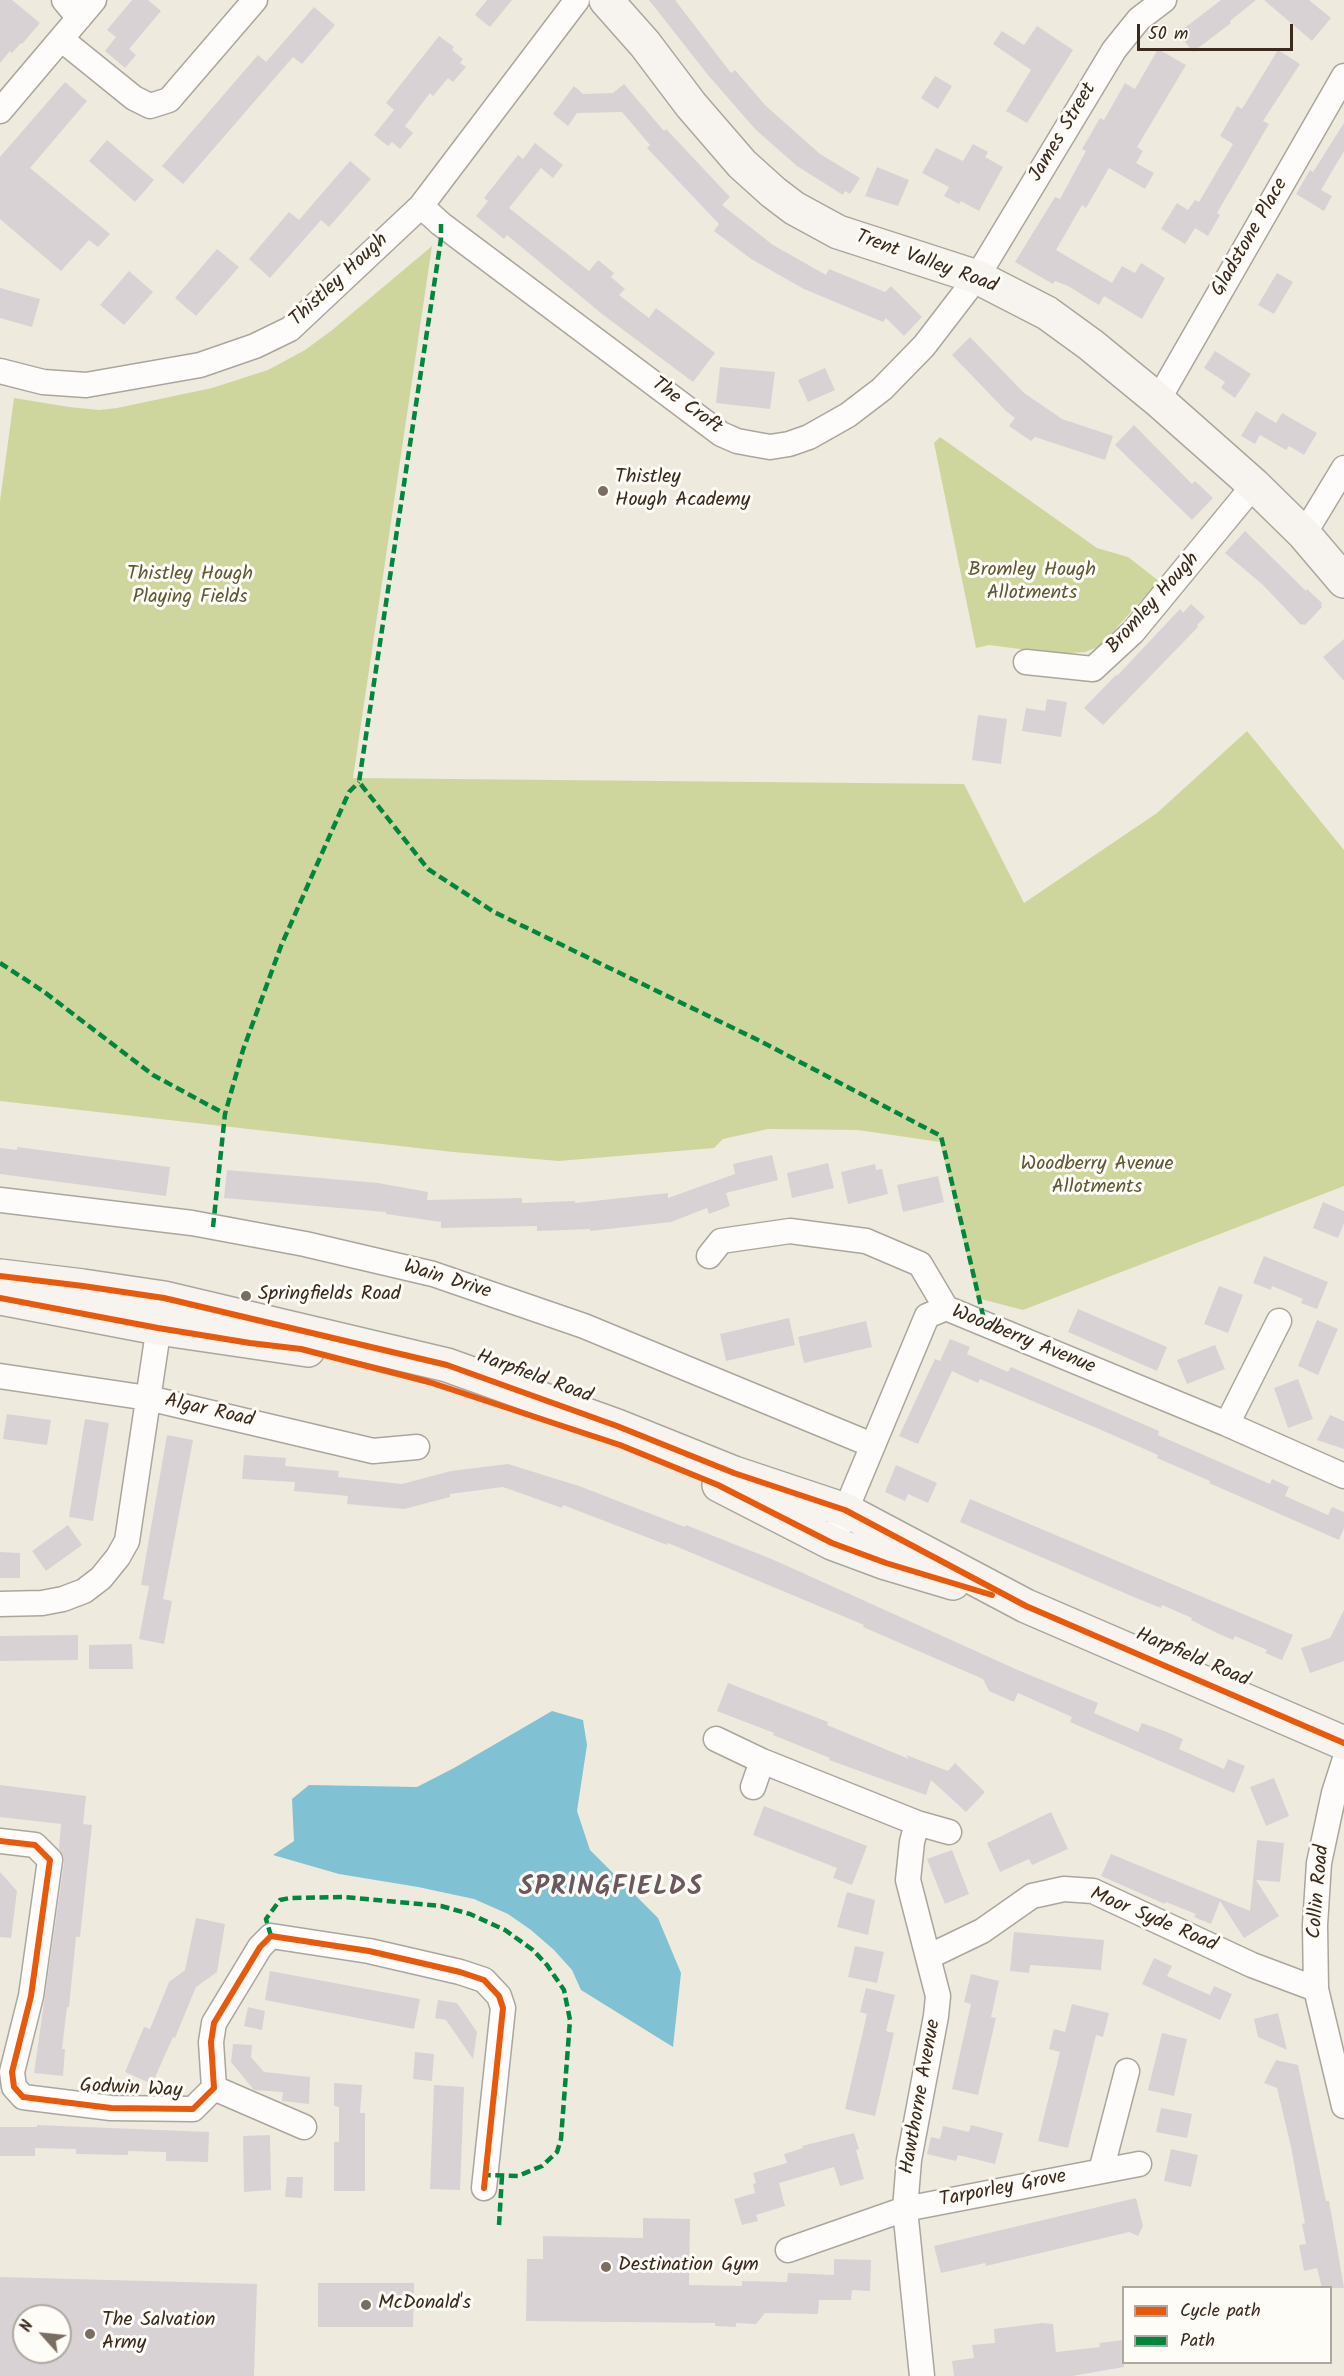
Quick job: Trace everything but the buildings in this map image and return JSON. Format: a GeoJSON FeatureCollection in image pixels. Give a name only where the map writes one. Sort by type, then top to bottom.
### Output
{"type":"FeatureCollection","features":[{"type":"Feature","properties":{"kind":"street"},"geometry":{"type":"LineString","coordinates":[[61,39],[134,98],[150,106],[169,100],[255,0]]}},
{"type":"Feature","properties":{"kind":"street","name":"Thistley Hough"},"geometry":{"type":"LineString","coordinates":[[0,371],[43,382],[86,385],[200,365],[255,346],[290,329],[421,206],[578,0]]}},
{"type":"Feature","properties":{"kind":"street","name":"Trent Valley Road"},"geometry":{"type":"LineString","coordinates":[[606,0],[645,44],[691,105],[742,164],[787,203],[818,223],[838,232],[976,277],[1047,313],[1091,345],[1158,400],[1254,485],[1304,534],[1344,581]]}},
{"type":"Feature","properties":{"kind":"street","name":"James Street"},"geometry":{"type":"LineString","coordinates":[[976,277],[1114,50],[1139,19],[1164,0]]}},
{"type":"Feature","properties":{"kind":"street"},"geometry":{"type":"LineString","coordinates":[[0,111],[61,39],[79,6]]}},
{"type":"Feature","properties":{"kind":"street","name":"Gladstone Place"},"geometry":{"type":"LineString","coordinates":[[1158,400],[1344,76]]}},
{"type":"Feature","properties":{"kind":"street","name":"The Croft"},"geometry":{"type":"LineString","coordinates":[[421,206],[441,224],[721,434],[737,441],[770,447],[789,444],[809,437],[848,415],[882,389],[924,346],[976,277]]}},
{"type":"Feature","properties":{"kind":"street"},"geometry":{"type":"LineString","coordinates":[[1304,534],[1344,468]]}},
{"type":"Feature","properties":{"kind":"street","name":"Bromley Hough"},"geometry":{"type":"LineString","coordinates":[[1026,662],[1093,669],[1133,632],[1254,485]]}},
{"type":"Feature","properties":{"kind":"street","name":"Wain Drive"},"geometry":{"type":"LineString","coordinates":[[0,1200],[192,1223],[305,1244],[433,1275],[584,1326],[872,1445]]}},
{"type":"Feature","properties":{"kind":"street"},"geometry":{"type":"LineString","coordinates":[[709,1256],[721,1241],[790,1231],[866,1241],[920,1264],[946,1308]]}},
{"type":"Feature","properties":{"kind":"street","name":"Harpfield Road"},"geometry":{"type":"LineString","coordinates":[[0,1276],[83,1286],[250,1343],[301,1349],[429,1382],[620,1445],[718,1485],[832,1543],[886,1563],[1026,1606]]}},
{"type":"Feature","properties":{"kind":"street","name":"Harpfield Road"},"geometry":{"type":"LineString","coordinates":[[0,1298],[161,1313],[447,1365],[617,1426],[734,1473],[845,1510],[1026,1606],[1344,1743]]}},
{"type":"Feature","properties":{"kind":"street","name":"Woodberry Avenue"},"geometry":{"type":"LineString","coordinates":[[832,1543],[927,1316],[946,1308],[1227,1424],[1344,1476]]}},
{"type":"Feature","properties":{"kind":"street"},"geometry":{"type":"LineString","coordinates":[[0,1604],[42,1604],[84,1591],[101,1578],[118,1557],[127,1541],[161,1313]]}},
{"type":"Feature","properties":{"kind":"street"},"geometry":{"type":"LineString","coordinates":[[1227,1424],[1279,1321]]}},
{"type":"Feature","properties":{"kind":"street","name":"Algar Road"},"geometry":{"type":"LineString","coordinates":[[0,1376],[148,1398],[373,1451],[417,1447]]}},
{"type":"Feature","properties":{"kind":"street"},"geometry":{"type":"LineString","coordinates":[[716,1739],[762,1761],[917,1823],[949,1832]]}},
{"type":"Feature","properties":{"kind":"street"},"geometry":{"type":"LineString","coordinates":[[753,1787],[762,1761]]}},
{"type":"Feature","properties":{"kind":"street","name":"Collin Road"},"geometry":{"type":"LineString","coordinates":[[1344,1762],[1334,1793],[1319,1863],[1315,1925],[1316,1989],[1344,2106]]}},
{"type":"Feature","properties":{"kind":"street","name":"Hawthorne Avenue"},"geometry":{"type":"LineString","coordinates":[[917,1823],[912,1842],[908,1880],[938,1996],[909,2160],[905,2209],[922,2376]]}},
{"type":"Feature","properties":{"kind":"street","name":"Godwin Way"},"geometry":{"type":"LineString","coordinates":[[0,1840],[35,1845],[50,1860],[31,1996],[12,2072],[14,2087],[23,2097],[42,2101],[111,2108],[193,2109],[214,2088]]}},
{"type":"Feature","properties":{"kind":"street","name":"Moor Syde Road"},"geometry":{"type":"LineString","coordinates":[[928,1957],[982,1931],[1032,1896],[1064,1889],[1092,1892],[1252,1965],[1316,1989]]}},
{"type":"Feature","properties":{"kind":"street"},"geometry":{"type":"LineString","coordinates":[[304,2127],[214,2088],[211,2042],[214,2023],[260,1947],[271,1936],[369,1951],[460,1972],[484,1980],[499,1996],[503,2008],[484,2188]]}},
{"type":"Feature","properties":{"kind":"street"},"geometry":{"type":"LineString","coordinates":[[1101,2171],[1126,2071]]}},
{"type":"Feature","properties":{"kind":"street","name":"Tarporley Grove"},"geometry":{"type":"LineString","coordinates":[[788,2250],[905,2209],[1139,2164]]}},
{"type":"Feature","properties":{"kind":"green space"},"geometry":{"type":"Polygon","coordinates":[[[432,246],[353,778],[964,784],[1024,903],[1157,813],[1247,731],[1344,850],[1344,1186],[1023,1310],[977,1298],[940,1142],[858,1130],[768,1129],[723,1139],[714,1148],[559,1161],[453,1152],[0,1101],[0,501],[14,398],[99,410],[212,388],[268,370],[305,350],[331,331],[432,246]]]}},
{"type":"Feature","properties":{"kind":"green space","name":"Bromley Hough Allotments"},"geometry":{"type":"Polygon","coordinates":[[[940,437],[1097,548],[1128,557],[1159,581],[1100,646],[1085,652],[1058,654],[989,645],[976,648],[934,443],[940,437]]]}},
{"type":"Feature","properties":{"kind":"water"},"geometry":{"type":"Polygon","coordinates":[[[552,1711],[583,1720],[587,1745],[577,1811],[590,1850],[658,1918],[681,1973],[673,2047],[581,1990],[572,1970],[554,1950],[508,1914],[474,1899],[339,1874],[273,1855],[294,1841],[292,1799],[309,1785],[417,1787],[552,1711]]]}},
{"type":"Feature","properties":{"kind":"marked path"},"geometry":{"type":"LineString","coordinates":[[441,224],[441,239],[359,782],[428,869],[494,912],[760,1041],[941,1136],[985,1324]]}},
{"type":"Feature","properties":{"kind":"marked path"},"geometry":{"type":"LineString","coordinates":[[213,1227],[225,1114],[243,1050],[281,946],[349,792],[359,782]]}},
{"type":"Feature","properties":{"kind":"marked path"},"geometry":{"type":"LineString","coordinates":[[0,963],[43,991],[153,1075],[225,1114]]}},
{"type":"Feature","properties":{"kind":"marked path"},"geometry":{"type":"LineString","coordinates":[[271,1936],[266,1919],[280,1900],[290,1898],[345,1897],[441,1906],[470,1914],[505,1930],[533,1950],[547,1965],[564,1990],[570,2020],[561,2139],[557,2152],[542,2166],[518,2176],[485,2175]]}},
{"type":"Feature","properties":{"kind":"marked path"},"geometry":{"type":"LineString","coordinates":[[499,2225],[502,2176]]}},
{"type":"Feature","properties":{"kind":"cycle path"},"geometry":{"type":"LineString","coordinates":[[0,1276],[164,1298],[447,1365],[617,1426],[734,1473],[845,1510],[1026,1606],[1344,1743]]}},
{"type":"Feature","properties":{"kind":"cycle path"},"geometry":{"type":"LineString","coordinates":[[0,1298],[158,1328],[301,1349],[429,1382],[620,1445],[718,1485],[832,1543],[886,1563],[992,1595]]}},
{"type":"Feature","properties":{"kind":"cycle path"},"geometry":{"type":"LineString","coordinates":[[0,1841],[35,1845],[50,1860],[31,1996],[12,2072],[14,2087],[23,2097],[111,2108],[193,2109],[214,2088],[211,2042],[214,2023],[260,1947],[271,1936],[369,1951],[460,1972],[484,1980],[499,1996],[503,2008],[484,2188]]}},
{"type":"Feature","properties":{"kind":"place","name":"Thistley Hough Academy"},"geometry":{"type":"Point","coordinates":[603,491]}},
{"type":"Feature","properties":{"kind":"place","name":"Springfields Road"},"geometry":{"type":"Point","coordinates":[246,1296]}},
{"type":"Feature","properties":{"kind":"place","name":"Destination Gym"},"geometry":{"type":"Point","coordinates":[606,2267]}},
{"type":"Feature","properties":{"kind":"place","name":"McDonald's"},"geometry":{"type":"Point","coordinates":[366,2305]}},
{"type":"Feature","properties":{"kind":"place","name":"The Salvation Army"},"geometry":{"type":"Point","coordinates":[90,2334]}},
{"type":"Feature","properties":{"kind":"district","name":"SPRINGFIELDS"},"geometry":{"type":"Point","coordinates":[611,1890]}},
{"type":"Feature","properties":{"kind":"park label","name":"Thistley Hough Playing Fields"},"geometry":{"type":"Point","coordinates":[190,588]}},
{"type":"Feature","properties":{"kind":"park label","name":"Woodberry Avenue Allotments"},"geometry":{"type":"Point","coordinates":[1097,1178]}}]}
